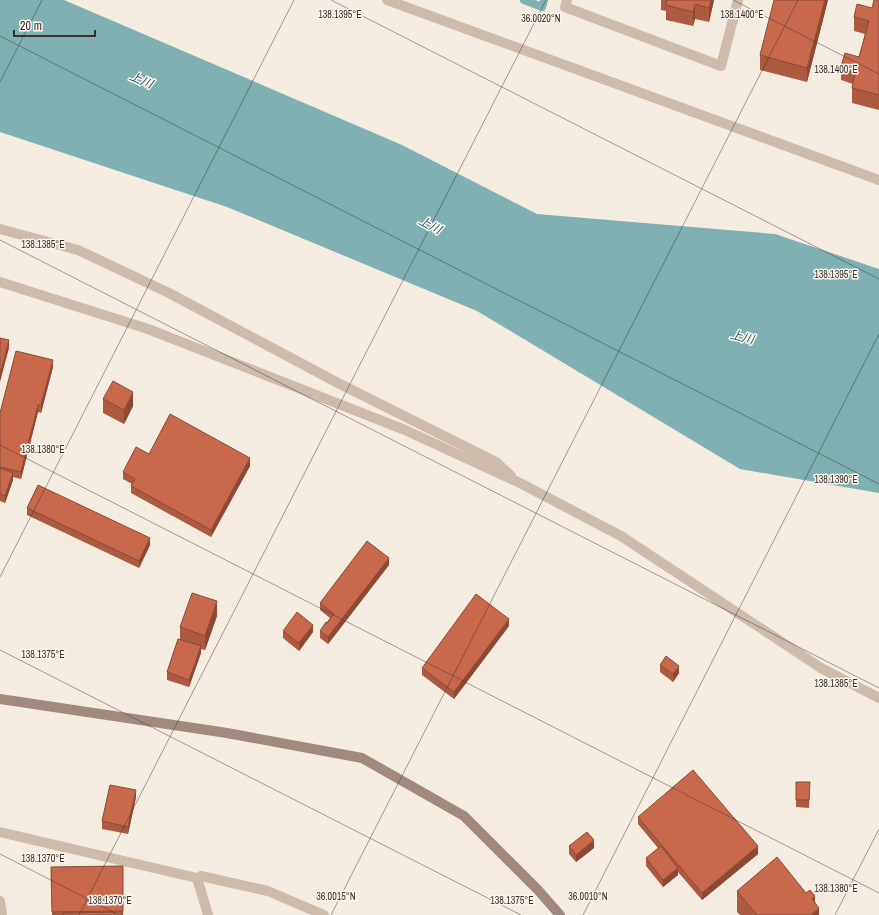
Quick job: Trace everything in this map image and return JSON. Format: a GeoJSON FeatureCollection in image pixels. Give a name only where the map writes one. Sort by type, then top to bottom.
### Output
{"type":"FeatureCollection","features":[{"type":"Feature","properties":{"kind":"street"},"geometry":{"type":"LineString","coordinates":[[387,0],[879,180]]}},
{"type":"Feature","properties":{"kind":"street"},"geometry":{"type":"LineString","coordinates":[[567,0],[565,7],[721,66],[738,0]]}},
{"type":"Feature","properties":{"kind":"street"},"geometry":{"type":"LineString","coordinates":[[0,229],[78,250],[169,293],[338,383],[496,462],[520,483]]}},
{"type":"Feature","properties":{"kind":"street"},"geometry":{"type":"LineString","coordinates":[[0,282],[148,329],[405,430],[520,483],[621,536],[821,668],[879,698]]}},
{"type":"Feature","properties":{"kind":"street"},"geometry":{"type":"LineString","coordinates":[[0,699],[227,732],[362,758],[464,816],[538,890],[560,915]]}},
{"type":"Feature","properties":{"kind":"street"},"geometry":{"type":"LineString","coordinates":[[0,832],[197,878],[201,876],[268,891],[324,915]]}},
{"type":"Feature","properties":{"kind":"street"},"geometry":{"type":"LineString","coordinates":[[197,878],[208,915]]}},
{"type":"Feature","properties":{"kind":"street"},"geometry":{"type":"LineString","coordinates":[[0,901],[2,915]]}},
{"type":"Feature","properties":{"kind":"water","name":"上川"},"geometry":{"type":"Polygon","coordinates":[[[0,0],[64,0],[402,145],[537,214],[775,234],[879,269],[879,493],[740,469],[477,311],[227,207],[0,132],[0,0]]]}},
{"type":"Feature","properties":{"kind":"building"},"geometry":{"type":"Polygon","coordinates":[[[667,0],[711,0],[709,8],[695,4],[693,12],[666,5],[667,0]]]}},
{"type":"Feature","properties":{"kind":"building"},"geometry":{"type":"Polygon","coordinates":[[[774,0],[825,0],[807,68],[760,55],[774,0]]]}},
{"type":"Feature","properties":{"kind":"building"},"geometry":{"type":"Polygon","coordinates":[[[874,0],[879,0],[879,95],[852,88],[856,70],[841,66],[845,53],[859,57],[869,21],[854,17],[857,4],[872,8],[874,0]]]}},
{"type":"Feature","properties":{"kind":"building"},"geometry":{"type":"Polygon","coordinates":[[[0,338],[9,340],[0,374],[0,338]]]}},
{"type":"Feature","properties":{"kind":"building"},"geometry":{"type":"Polygon","coordinates":[[[16,351],[53,360],[41,405],[38,405],[21,472],[0,467],[0,413],[16,351]]]}},
{"type":"Feature","properties":{"kind":"building"},"geometry":{"type":"Polygon","coordinates":[[[113,381],[133,392],[124,410],[103,399],[113,381]]]}},
{"type":"Feature","properties":{"kind":"building"},"geometry":{"type":"Polygon","coordinates":[[[170,414],[250,458],[211,530],[131,486],[135,479],[123,472],[136,447],[149,454],[170,414]]]}},
{"type":"Feature","properties":{"kind":"building"},"geometry":{"type":"Polygon","coordinates":[[[0,468],[13,473],[5,496],[0,494],[0,468]]]}},
{"type":"Feature","properties":{"kind":"building"},"geometry":{"type":"Polygon","coordinates":[[[38,485],[150,538],[139,561],[27,508],[38,485]]]}},
{"type":"Feature","properties":{"kind":"building"},"geometry":{"type":"Polygon","coordinates":[[[367,541],[389,558],[328,637],[320,631],[334,614],[320,603],[367,541]]]}},
{"type":"Feature","properties":{"kind":"building"},"geometry":{"type":"Polygon","coordinates":[[[192,593],[217,601],[205,636],[180,627],[192,593]]]}},
{"type":"Feature","properties":{"kind":"building"},"geometry":{"type":"Polygon","coordinates":[[[476,594],[509,619],[454,692],[422,668],[476,594]]]}},
{"type":"Feature","properties":{"kind":"building"},"geometry":{"type":"Polygon","coordinates":[[[297,612],[313,625],[299,643],[283,631],[297,612]]]}},
{"type":"Feature","properties":{"kind":"building"},"geometry":{"type":"Polygon","coordinates":[[[178,639],[201,646],[189,680],[167,672],[178,639]]]}},
{"type":"Feature","properties":{"kind":"building"},"geometry":{"type":"Polygon","coordinates":[[[666,656],[679,666],[673,674],[660,665],[666,656]]]}},
{"type":"Feature","properties":{"kind":"building"},"geometry":{"type":"Polygon","coordinates":[[[693,770],[758,846],[702,893],[638,817],[693,770]]]}},
{"type":"Feature","properties":{"kind":"building"},"geometry":{"type":"Polygon","coordinates":[[[796,782],[810,782],[809,800],[796,800],[796,782]]]}},
{"type":"Feature","properties":{"kind":"building"},"geometry":{"type":"Polygon","coordinates":[[[110,785],[136,790],[128,827],[102,821],[110,785]]]}},
{"type":"Feature","properties":{"kind":"building"},"geometry":{"type":"Polygon","coordinates":[[[587,832],[594,840],[576,855],[569,846],[587,832]]]}},
{"type":"Feature","properties":{"kind":"building"},"geometry":{"type":"Polygon","coordinates":[[[661,846],[678,868],[663,880],[646,858],[661,846]]]}},
{"type":"Feature","properties":{"kind":"building"},"geometry":{"type":"Polygon","coordinates":[[[777,857],[806,893],[810,890],[815,896],[812,899],[819,908],[811,915],[757,915],[737,891],[777,857]]]}},
{"type":"Feature","properties":{"kind":"building"},"geometry":{"type":"Polygon","coordinates":[[[123,866],[123,911],[52,912],[51,867],[123,866]]]}},
{"type":"Feature","properties":{"kind":"building"},"geometry":{"type":"Polygon","coordinates":[[[122,912],[122,915],[63,915],[63,913],[122,912]]]}},
{"type":"Feature","properties":{"kind":"waterway"},"geometry":{"type":"LineString","coordinates":[[524,0],[542,7],[544,0]]}}]}
